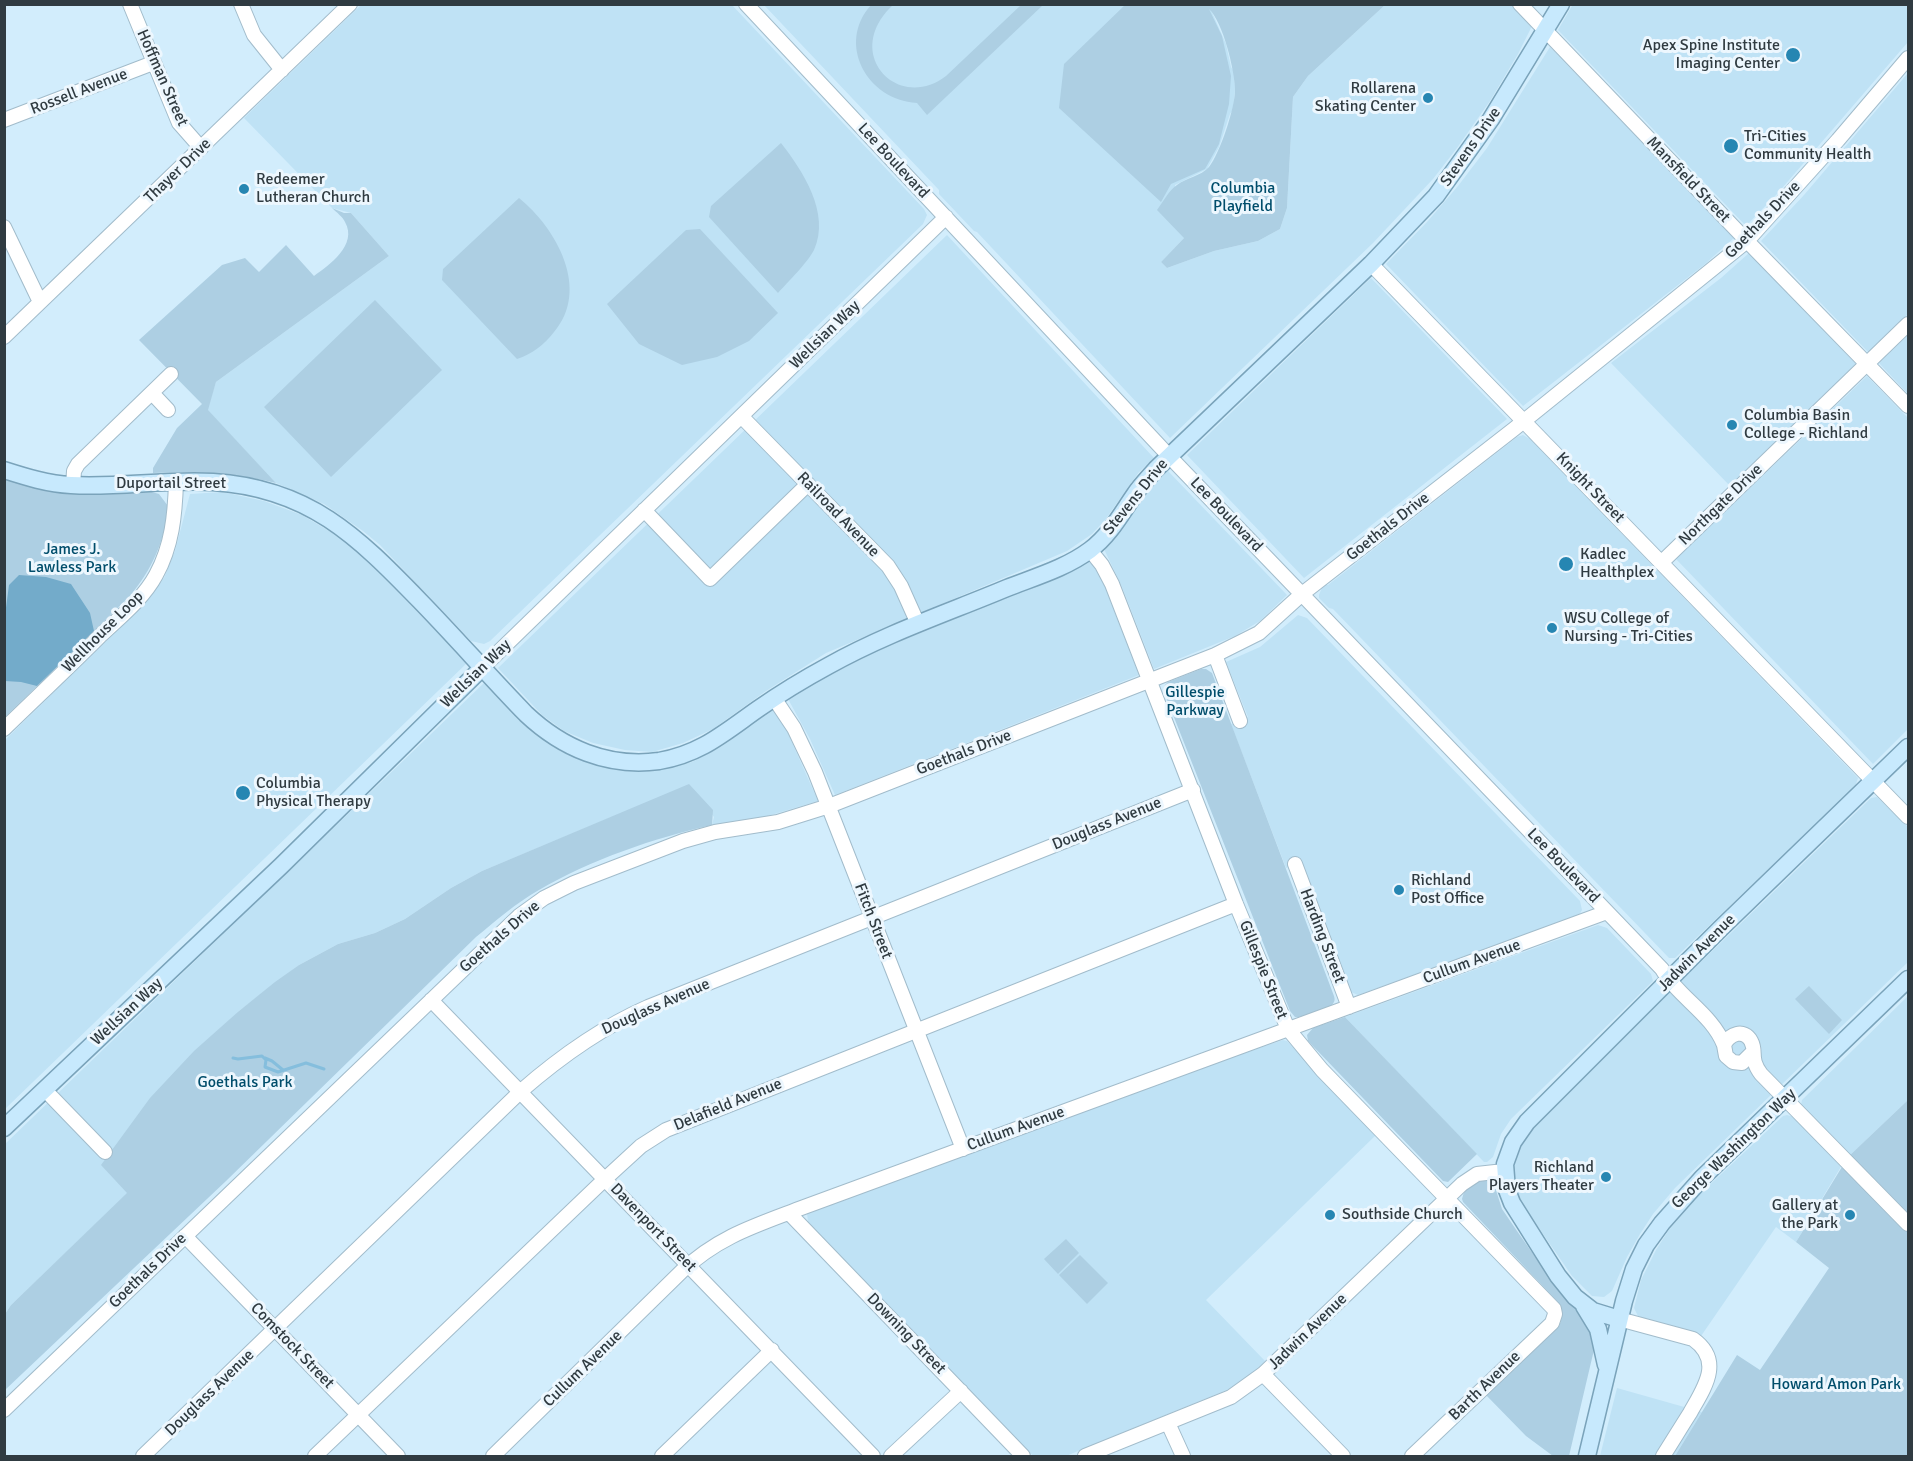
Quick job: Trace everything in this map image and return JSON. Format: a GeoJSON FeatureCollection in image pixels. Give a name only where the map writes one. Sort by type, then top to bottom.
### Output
{"type":"FeatureCollection","features":[{"type":"Feature","properties":{"kind":"main road","name":"Stevens Drive"},"geometry":{"type":"LineString","coordinates":[[482,668],[526,714],[552,736],[589,754],[619,761],[659,760],[694,751],[713,742],[774,698],[846,656],[1059,567],[1090,550],[1111,530],[1135,494],[1169,456],[1371,264],[1436,196],[1505,98],[1561,4]]}},
{"type":"Feature","properties":{"kind":"main road","name":"Duportail Street"},"geometry":{"type":"LineString","coordinates":[[6,471],[34,479],[73,485],[225,483],[260,489],[299,502],[330,519],[370,550],[482,668]]}},
{"type":"Feature","properties":{"kind":"main road","name":"Wellsian Way"},"geometry":{"type":"LineString","coordinates":[[6,1124],[45,1090],[275,872],[482,668]]}},
{"type":"Feature","properties":{"kind":"main road","name":"Jadwin Avenue"},"geometry":{"type":"LineString","coordinates":[[1504,1171],[1507,1154],[1524,1125],[1668,975],[1908,747]]}},
{"type":"Feature","properties":{"kind":"main road","name":"George Washington Way"},"geometry":{"type":"LineString","coordinates":[[1587,1456],[1619,1319],[1629,1284],[1646,1245],[1671,1210],[1908,979]]}},
{"type":"Feature","properties":{"kind":"main road"},"geometry":{"type":"LineString","coordinates":[[1504,1171],[1509,1196],[1518,1213],[1563,1282],[1591,1315],[1598,1329],[1607,1372]]}},
{"type":"Feature","properties":{"kind":"main road"},"geometry":{"type":"LineString","coordinates":[[1580,1302],[1593,1311],[1619,1319]]}},
{"type":"Feature","properties":{"kind":"street","name":"Hoffman Street"},"geometry":{"type":"LineString","coordinates":[[130,4],[179,123],[201,148]]}},
{"type":"Feature","properties":{"kind":"street"},"geometry":{"type":"LineString","coordinates":[[241,4],[254,35],[282,70]]}},
{"type":"Feature","properties":{"kind":"street","name":"Thayer Drive"},"geometry":{"type":"LineString","coordinates":[[4,336],[350,4]]}},
{"type":"Feature","properties":{"kind":"street","name":"Lee Boulevard"},"geometry":{"type":"LineString","coordinates":[[746,4],[1169,456],[1668,975],[1711,1024],[1724,1045],[1726,1056],[1733,1062],[1742,1063],[1752,1053]]}},
{"type":"Feature","properties":{"kind":"street","name":"Mansfield Street"},"geometry":{"type":"LineString","coordinates":[[1520,4],[1908,406]]}},
{"type":"Feature","properties":{"kind":"street","name":"Goethals Drive"},"geometry":{"type":"LineString","coordinates":[[4,1410],[519,916],[560,889],[692,838],[778,822],[829,806],[1215,655],[1259,633],[1302,594],[1747,241],[1838,140],[1908,57]]}},
{"type":"Feature","properties":{"kind":"street","name":"Rossell Avenue"},"geometry":{"type":"LineString","coordinates":[[4,120],[153,63]]}},
{"type":"Feature","properties":{"kind":"street","name":"Wellsian Way"},"geometry":{"type":"LineString","coordinates":[[482,668],[946,217]]}},
{"type":"Feature","properties":{"kind":"street"},"geometry":{"type":"LineString","coordinates":[[4,227],[9,248],[40,302]]}},
{"type":"Feature","properties":{"kind":"street","name":"Knight Street"},"geometry":{"type":"LineString","coordinates":[[1371,264],[1908,816]]}},
{"type":"Feature","properties":{"kind":"street","name":"Northgate Drive"},"geometry":{"type":"LineString","coordinates":[[1662,562],[1908,324]]}},
{"type":"Feature","properties":{"kind":"street"},"geometry":{"type":"LineString","coordinates":[[73,485],[74,471],[78,464],[171,374]]}},
{"type":"Feature","properties":{"kind":"street"},"geometry":{"type":"LineString","coordinates":[[152,393],[168,410]]}},
{"type":"Feature","properties":{"kind":"street","name":"Railroad Avenue"},"geometry":{"type":"LineString","coordinates":[[742,417],[888,566],[901,586],[918,624]]}},
{"type":"Feature","properties":{"kind":"street","name":"Wellhouse Loop"},"geometry":{"type":"LineString","coordinates":[[4,729],[128,610],[148,587],[161,565],[170,540],[175,514],[176,482]]}},
{"type":"Feature","properties":{"kind":"street"},"geometry":{"type":"LineString","coordinates":[[644,510],[710,579],[808,484]]}},
{"type":"Feature","properties":{"kind":"street","name":"Gillespie Street"},"geometry":{"type":"LineString","coordinates":[[1090,550],[1112,584],[1236,904],[1288,1029],[1322,1070],[1551,1305],[1555,1314]]}},
{"type":"Feature","properties":{"kind":"street"},"geometry":{"type":"LineString","coordinates":[[1215,655],[1240,720]]}},
{"type":"Feature","properties":{"kind":"street","name":"Fitch Street"},"geometry":{"type":"LineString","coordinates":[[774,698],[801,740],[829,806],[963,1149]]}},
{"type":"Feature","properties":{"kind":"street","name":"Douglass Avenue"},"geometry":{"type":"LineString","coordinates":[[143,1456],[521,1091],[570,1051],[627,1016],[1192,790]]}},
{"type":"Feature","properties":{"kind":"street","name":"Harding Street"},"geometry":{"type":"LineString","coordinates":[[1295,864],[1349,1007]]}},
{"type":"Feature","properties":{"kind":"street","name":"Delafield Avenue"},"geometry":{"type":"LineString","coordinates":[[315,1456],[605,1179],[642,1146],[666,1130],[1236,904]]}},
{"type":"Feature","properties":{"kind":"street","name":"Cullum Avenue"},"geometry":{"type":"LineString","coordinates":[[493,1456],[689,1265],[720,1241],[789,1213],[1607,912]]}},
{"type":"Feature","properties":{"kind":"street","name":"Lee Boulevard"},"geometry":{"type":"LineString","coordinates":[[1668,975],[1725,1028],[1749,1038],[1753,1045],[1753,1061],[1758,1070],[1908,1224]]}},
{"type":"Feature","properties":{"kind":"street","name":"Davenport Street"},"geometry":{"type":"LineString","coordinates":[[431,1000],[873,1456]]}},
{"type":"Feature","properties":{"kind":"street"},"geometry":{"type":"LineString","coordinates":[[1724,1045],[1728,1037],[1736,1034]]}},
{"type":"Feature","properties":{"kind":"street"},"geometry":{"type":"LineString","coordinates":[[45,1090],[105,1152]]}},
{"type":"Feature","properties":{"kind":"street","name":"Jadwin Avenue"},"geometry":{"type":"LineString","coordinates":[[1084,1456],[1231,1397],[1263,1374],[1447,1198],[1473,1176],[1504,1171]]}},
{"type":"Feature","properties":{"kind":"street","name":"Downing Street"},"geometry":{"type":"LineString","coordinates":[[789,1213],[1023,1456]]}},
{"type":"Feature","properties":{"kind":"street","name":"Comstock Street"},"geometry":{"type":"LineString","coordinates":[[185,1236],[398,1456]]}},
{"type":"Feature","properties":{"kind":"street","name":"Barth Avenue"},"geometry":{"type":"LineString","coordinates":[[1412,1456],[1552,1323],[1555,1314]]}},
{"type":"Feature","properties":{"kind":"street"},"geometry":{"type":"LineString","coordinates":[[1619,1319],[1694,1339],[1709,1361],[1709,1374],[1704,1389],[1664,1456]]}},
{"type":"Feature","properties":{"kind":"street"},"geometry":{"type":"LineString","coordinates":[[662,1456],[772,1350]]}},
{"type":"Feature","properties":{"kind":"street"},"geometry":{"type":"LineString","coordinates":[[1263,1374],[1343,1456]]}},
{"type":"Feature","properties":{"kind":"street"},"geometry":{"type":"LineString","coordinates":[[891,1456],[961,1391]]}},
{"type":"Feature","properties":{"kind":"street"},"geometry":{"type":"LineString","coordinates":[[1168,1423],[1183,1456]]}},
{"type":"Feature","properties":{"kind":"shaded area"},"geometry":{"type":"Polygon","coordinates":[[[1573,4],[1908,5],[1908,42],[1777,194],[1746,226],[1558,30],[1573,4]]]}},
{"type":"Feature","properties":{"kind":"shaded area"},"geometry":{"type":"Polygon","coordinates":[[[361,5],[732,5],[924,209],[927,215],[923,224],[490,641],[484,644],[471,641],[380,545],[363,531],[324,504],[276,483],[207,410],[216,382],[389,256],[351,213],[332,208],[244,118],[361,5]]]}},
{"type":"Feature","properties":{"kind":"shaded area"},"geometry":{"type":"Polygon","coordinates":[[[764,5],[1203,5],[1211,10],[1226,44],[1234,71],[1233,110],[1219,147],[1207,169],[1175,185],[1184,238],[1161,262],[1167,268],[1214,251],[1258,241],[1280,229],[1287,208],[1293,97],[1308,76],[1385,5],[1513,5],[1533,24],[1490,101],[1433,179],[1373,243],[1170,438],[764,5]]]}},
{"type":"Feature","properties":{"kind":"shaded area"},"geometry":{"type":"Polygon","coordinates":[[[1550,47],[1734,238],[1705,264],[1523,406],[1386,264],[1427,222],[1487,148],[1550,47]]]}},
{"type":"Feature","properties":{"kind":"shaded area"},"geometry":{"type":"Polygon","coordinates":[[[1908,73],[1908,314],[1869,353],[1761,241],[1804,195],[1908,73]]]}},
{"type":"Feature","properties":{"kind":"shaded area"},"geometry":{"type":"Polygon","coordinates":[[[947,235],[1154,458],[1139,472],[1105,520],[1092,534],[1067,551],[826,653],[766,691],[713,729],[683,743],[652,752],[625,750],[593,743],[564,731],[542,715],[498,668],[947,235]]]}},
{"type":"Feature","properties":{"kind":"shaded area","name":"Columbia Basin College - Richland"},"geometry":{"type":"Polygon","coordinates":[[[1749,253],[1856,364],[1730,486],[1611,363],[1721,278],[1749,253]]]}},
{"type":"Feature","properties":{"kind":"shaded area"},"geometry":{"type":"Polygon","coordinates":[[[1371,278],[1507,419],[1304,578],[1187,455],[1371,278]]]}},
{"type":"Feature","properties":{"kind":"shaded area"},"geometry":{"type":"Polygon","coordinates":[[[1908,335],[1908,394],[1879,363],[1908,335]]]}},
{"type":"Feature","properties":{"kind":"shaded area"},"geometry":{"type":"Polygon","coordinates":[[[1867,376],[1908,418],[1908,729],[1873,764],[1676,559],[1867,376]]]}},
{"type":"Feature","properties":{"kind":"shaded area"},"geometry":{"type":"Polygon","coordinates":[[[1523,435],[1530,439],[1858,778],[1855,787],[1675,958],[1669,958],[1333,609],[1319,598],[1323,585],[1328,585],[1517,437],[1523,435]]]}},
{"type":"Feature","properties":{"kind":"shaded area"},"geometry":{"type":"Polygon","coordinates":[[[1168,471],[1287,595],[1260,621],[1235,636],[1154,669],[1122,587],[1104,549],[1122,529],[1154,484],[1168,471]]]}},
{"type":"Feature","properties":{"kind":"shaded area"},"geometry":{"type":"Polygon","coordinates":[[[223,492],[264,501],[302,515],[341,538],[367,560],[467,663],[5,1109],[5,740],[145,603],[164,578],[175,551],[190,494],[223,492]]]}},
{"type":"Feature","properties":{"kind":"shaded area"},"geometry":{"type":"Polygon","coordinates":[[[1090,559],[1103,582],[1139,675],[835,795],[810,739],[788,699],[876,651],[1072,571],[1090,559]]]}},
{"type":"Feature","properties":{"kind":"shaded area"},"geometry":{"type":"Polygon","coordinates":[[[19,575],[46,577],[71,584],[90,613],[94,631],[37,686],[5,681],[5,615],[9,585],[19,575]]]}},
{"type":"Feature","properties":{"kind":"shaded area"},"geometry":{"type":"Polygon","coordinates":[[[1298,615],[1307,618],[1580,901],[1582,910],[1578,917],[1358,995],[1351,992],[1302,862],[1286,868],[1231,724],[1248,717],[1226,662],[1260,647],[1298,615]]]}},
{"type":"Feature","properties":{"kind":"shaded area"},"geometry":{"type":"Polygon","coordinates":[[[485,682],[526,726],[560,751],[593,764],[628,771],[663,769],[692,762],[722,746],[773,709],[783,722],[818,801],[761,818],[712,825],[714,817],[689,785],[482,871],[451,888],[405,919],[375,933],[338,944],[299,965],[239,1011],[128,1193],[11,1305],[5,1314],[5,1144],[485,682]]]}},
{"type":"Feature","properties":{"kind":"shaded area"},"geometry":{"type":"Polygon","coordinates":[[[1877,797],[1908,827],[1908,962],[1675,1188],[1640,1234],[1612,1291],[1604,1297],[1592,1296],[1572,1276],[1516,1195],[1512,1170],[1516,1147],[1538,1119],[1871,798],[1877,797]]]}},
{"type":"Feature","properties":{"kind":"shaded area"},"geometry":{"type":"Polygon","coordinates":[[[1598,925],[1607,928],[1651,974],[1653,981],[1511,1119],[1501,1134],[1493,1157],[1487,1162],[1484,1162],[1345,1017],[1598,925]]]}},
{"type":"Feature","properties":{"kind":"shaded area"},"geometry":{"type":"Polygon","coordinates":[[[1908,996],[1908,1100],[1848,1157],[1801,1105],[1802,1100],[1908,996]]]}},
{"type":"Feature","properties":{"kind":"shaded area"},"geometry":{"type":"Polygon","coordinates":[[[1283,1040],[1287,1041],[1376,1135],[1206,1300],[1265,1361],[1234,1387],[1066,1456],[1033,1456],[808,1222],[807,1213],[1188,1072],[1283,1040]]]}},
{"type":"Feature","properties":{"kind":"shaded area"},"geometry":{"type":"Polygon","coordinates":[[[1783,1116],[1797,1118],[1842,1165],[1796,1242],[1776,1227],[1699,1339],[1639,1318],[1634,1308],[1641,1280],[1670,1228],[1701,1193],[1783,1116]]]}},
{"type":"Feature","properties":{"kind":"shaded area"},"geometry":{"type":"Polygon","coordinates":[[[1617,1388],[1702,1412],[1675,1456],[1600,1456],[1617,1388]]]}},
{"type":"Feature","properties":{"kind":"green space"},"geometry":{"type":"Polygon","coordinates":[[[871,5],[893,5],[878,23],[873,42],[874,58],[882,72],[894,82],[910,87],[928,86],[946,76],[1021,5],[1043,5],[927,115],[917,103],[899,100],[884,92],[871,81],[862,68],[857,52],[856,36],[861,20],[871,5]]]}},
{"type":"Feature","properties":{"kind":"green space","name":"Columbia Playfield"},"geometry":{"type":"Polygon","coordinates":[[[1125,5],[1385,5],[1308,76],[1293,97],[1287,208],[1280,229],[1258,241],[1214,251],[1167,268],[1161,262],[1184,238],[1157,210],[1174,187],[1209,167],[1230,119],[1235,90],[1234,82],[1223,35],[1209,9],[1222,36],[1231,76],[1229,104],[1219,144],[1205,169],[1171,184],[1161,202],[1059,108],[1064,64],[1125,5]]]}},
{"type":"Feature","properties":{"kind":"green space"},"geometry":{"type":"Polygon","coordinates":[[[781,143],[812,193],[819,221],[814,250],[803,266],[778,293],[709,217],[711,206],[781,143]]]}},
{"type":"Feature","properties":{"kind":"green space"},"geometry":{"type":"Polygon","coordinates":[[[519,198],[533,211],[556,242],[569,279],[569,297],[565,315],[550,337],[533,352],[517,359],[442,280],[443,269],[519,198]]]}},
{"type":"Feature","properties":{"kind":"green space"},"geometry":{"type":"Polygon","coordinates":[[[332,208],[351,213],[389,256],[216,382],[208,410],[276,483],[215,474],[153,473],[153,468],[177,428],[202,404],[139,340],[222,265],[245,258],[259,272],[286,245],[314,276],[340,254],[348,239],[345,222],[332,208]]]}},
{"type":"Feature","properties":{"kind":"green space"},"geometry":{"type":"Polygon","coordinates":[[[700,229],[778,313],[749,341],[717,357],[682,365],[639,344],[607,304],[686,230],[700,229]]]}},
{"type":"Feature","properties":{"kind":"green space"},"geometry":{"type":"Polygon","coordinates":[[[375,300],[442,370],[331,477],[264,407],[375,300]]]}},
{"type":"Feature","properties":{"kind":"green space","name":"James J. Lawless Park"},"geometry":{"type":"Polygon","coordinates":[[[5,478],[99,493],[152,492],[159,494],[168,506],[164,531],[156,554],[137,587],[5,717],[5,478]]]}},
{"type":"Feature","properties":{"kind":"green space","name":"Gillespie Parkway"},"geometry":{"type":"Polygon","coordinates":[[[1201,669],[1212,673],[1334,996],[1332,1005],[1314,1013],[1295,1017],[1290,1011],[1164,692],[1168,682],[1201,669]]]}},
{"type":"Feature","properties":{"kind":"green space","name":"Goethals Park"},"geometry":{"type":"Polygon","coordinates":[[[689,784],[713,810],[712,825],[645,843],[579,869],[514,906],[476,937],[226,1181],[5,1390],[5,1314],[11,1305],[127,1193],[101,1165],[150,1098],[194,1051],[239,1011],[299,965],[338,944],[375,933],[405,919],[451,888],[482,871],[689,784]]]}},
{"type":"Feature","properties":{"kind":"green space"},"geometry":{"type":"Polygon","coordinates":[[[1809,986],[1842,1020],[1829,1034],[1795,999],[1809,986]]]}},
{"type":"Feature","properties":{"kind":"green space"},"geometry":{"type":"Polygon","coordinates":[[[1345,1017],[1477,1154],[1448,1182],[1443,1181],[1308,1041],[1307,1035],[1313,1028],[1345,1017]]]}},
{"type":"Feature","properties":{"kind":"green space","name":"Howard Amon Park"},"geometry":{"type":"Polygon","coordinates":[[[1908,1100],[1908,1456],[1675,1456],[1737,1355],[1760,1370],[1829,1268],[1796,1242],[1848,1157],[1908,1100]]]}},
{"type":"Feature","properties":{"kind":"green space"},"geometry":{"type":"Polygon","coordinates":[[[1486,1178],[1494,1184],[1502,1209],[1517,1231],[1559,1291],[1576,1309],[1589,1318],[1597,1337],[1569,1456],[1553,1456],[1526,1436],[1486,1395],[1559,1326],[1562,1313],[1557,1301],[1463,1202],[1463,1195],[1468,1188],[1486,1178]]]}},
{"type":"Feature","properties":{"kind":"green space"},"geometry":{"type":"Polygon","coordinates":[[[1066,1239],[1079,1253],[1058,1274],[1044,1259],[1066,1239]]]}},
{"type":"Feature","properties":{"kind":"green space"},"geometry":{"type":"Polygon","coordinates":[[[1080,1255],[1108,1283],[1087,1304],[1059,1275],[1080,1255]]]}},
{"type":"Feature","properties":{"kind":"waterway"},"geometry":{"type":"LineString","coordinates":[[233,1058],[262,1056],[266,1060],[265,1067],[278,1072],[306,1063],[324,1069]]}},
{"type":"Feature","properties":{"kind":"waterway"},"geometry":{"type":"LineString","coordinates":[[265,1058],[283,1070]]}},
{"type":"Feature","properties":{"kind":"place","name":"Apex Spine Institute Imaging Center"},"geometry":{"type":"Point","coordinates":[1793,55]}},
{"type":"Feature","properties":{"kind":"place","name":"Rollarena Skating Center"},"geometry":{"type":"Point","coordinates":[1428,98]}},
{"type":"Feature","properties":{"kind":"place","name":"Tri-Cities Community Health"},"geometry":{"type":"Point","coordinates":[1731,146]}},
{"type":"Feature","properties":{"kind":"place","name":"Redeemer Lutheran Church"},"geometry":{"type":"Point","coordinates":[244,189]}},
{"type":"Feature","properties":{"kind":"place","name":"Columbia Basin College - Richland"},"geometry":{"type":"Point","coordinates":[1732,425]}},
{"type":"Feature","properties":{"kind":"place","name":"Kadlec Healthplex"},"geometry":{"type":"Point","coordinates":[1566,564]}},
{"type":"Feature","properties":{"kind":"place","name":"WSU College of Nursing - Tri-Cities"},"geometry":{"type":"Point","coordinates":[1552,628]}},
{"type":"Feature","properties":{"kind":"place","name":"Columbia Physical Therapy"},"geometry":{"type":"Point","coordinates":[243,793]}},
{"type":"Feature","properties":{"kind":"place","name":"Richland Post Office"},"geometry":{"type":"Point","coordinates":[1399,890]}},
{"type":"Feature","properties":{"kind":"place","name":"Richland Players Theater"},"geometry":{"type":"Point","coordinates":[1606,1177]}},
{"type":"Feature","properties":{"kind":"place","name":"Southside Church"},"geometry":{"type":"Point","coordinates":[1330,1215]}},
{"type":"Feature","properties":{"kind":"place","name":"Gallery at the Park"},"geometry":{"type":"Point","coordinates":[1850,1215]}}]}
